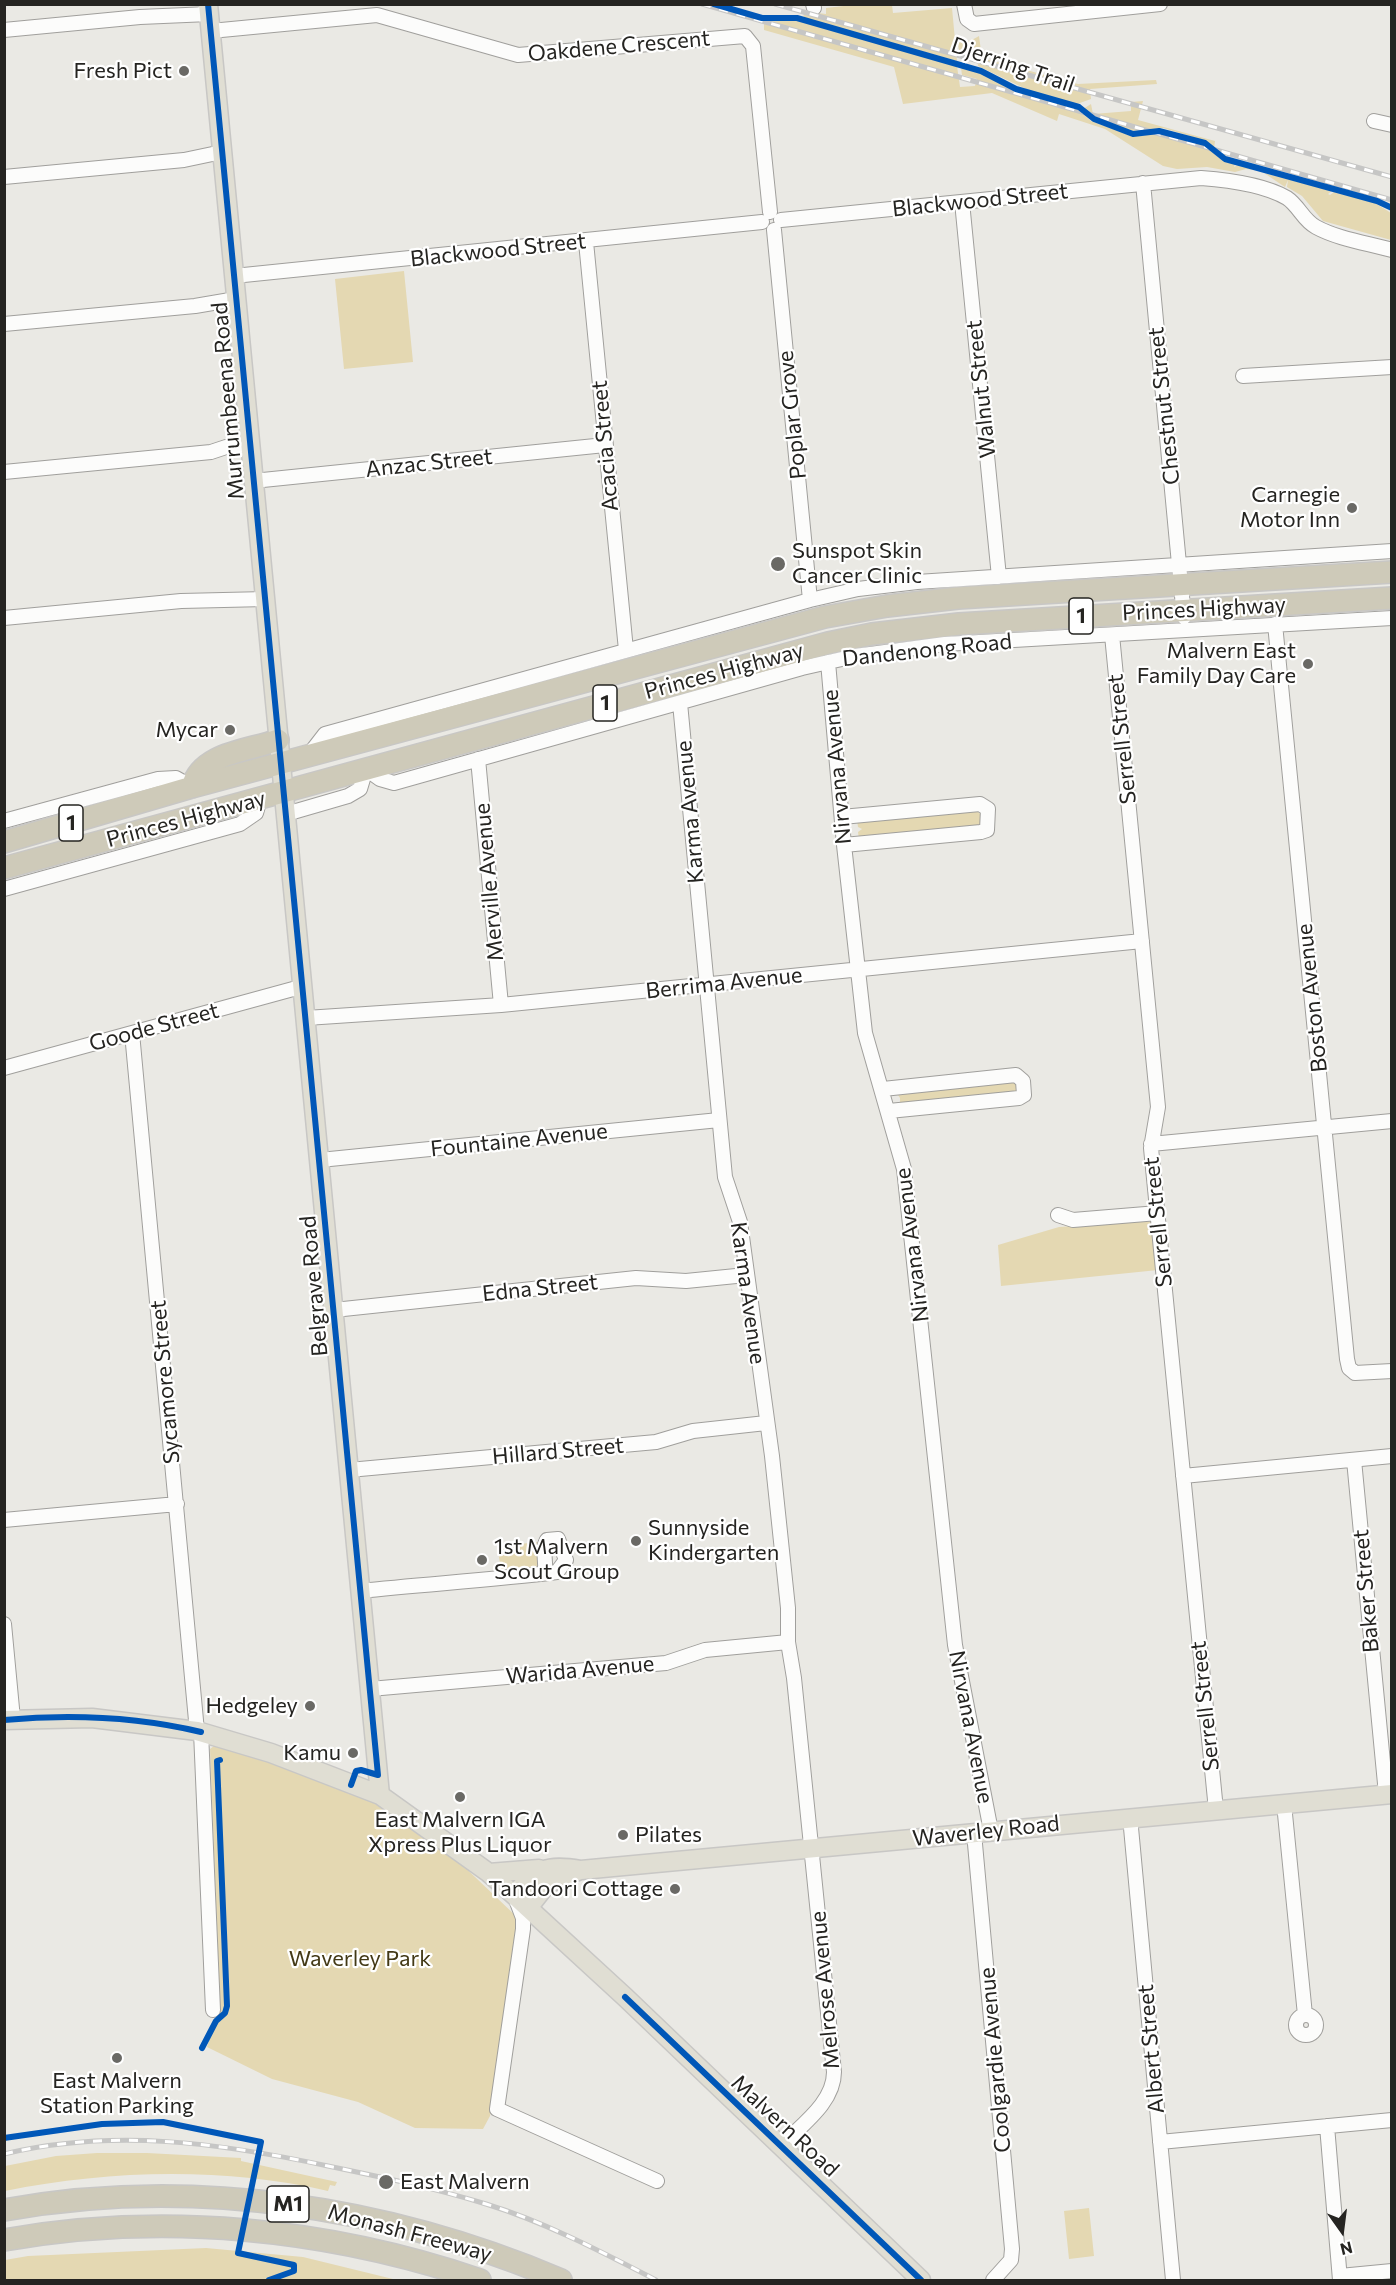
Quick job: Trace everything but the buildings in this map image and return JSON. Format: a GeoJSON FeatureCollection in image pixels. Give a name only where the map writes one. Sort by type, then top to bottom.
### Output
{"type":"FeatureCollection","features":[{"type":"Feature","properties":{"kind":"highway","name":"Princes Highway"},"geometry":{"type":"LineString","coordinates":[[6,831],[192,787],[306,757],[459,707],[825,617],[905,603],[1181,575],[1392,572]]}},
{"type":"Feature","properties":{"kind":"highway","name":"Princes Highway"},"geometry":{"type":"LineString","coordinates":[[14,872],[261,799],[285,804],[366,769],[828,642],[920,628],[1184,620],[1392,598]]}},
{"type":"Feature","properties":{"kind":"highway"},"geometry":{"type":"LineString","coordinates":[[742,638],[748,663]]}},
{"type":"Feature","properties":{"kind":"highway"},"geometry":{"type":"LineString","coordinates":[[192,787],[195,777],[206,764],[278,740]]}},
{"type":"Feature","properties":{"kind":"highway","name":"Monash Freeway"},"geometry":{"type":"LineString","coordinates":[[4,2210],[95,2199],[174,2196],[296,2205],[373,2218],[422,2231],[495,2254],[561,2280]]}},
{"type":"Feature","properties":{"kind":"highway","name":"Monash Freeway"},"geometry":{"type":"LineString","coordinates":[[4,2240],[135,2226],[242,2229],[365,2248],[480,2280]]}},
{"type":"Feature","properties":{"kind":"main road","name":"Murrumbeena Road"},"geometry":{"type":"LineString","coordinates":[[209,14],[285,804]]}},
{"type":"Feature","properties":{"kind":"main road","name":"Belgrave Road"},"geometry":{"type":"LineString","coordinates":[[285,804],[380,1795]]}},
{"type":"Feature","properties":{"kind":"main road"},"geometry":{"type":"LineString","coordinates":[[9,1719],[102,1718],[199,1731],[271,1753],[380,1795],[489,1873]]}},
{"type":"Feature","properties":{"kind":"main road","name":"Waverley Road"},"geometry":{"type":"LineString","coordinates":[[489,1873],[555,1867],[581,1870],[1389,1794]]}},
{"type":"Feature","properties":{"kind":"main road"},"geometry":{"type":"LineString","coordinates":[[514,1895],[540,1869]]}},
{"type":"Feature","properties":{"kind":"main road","name":"Waverley Road"},"geometry":{"type":"LineString","coordinates":[[525,1913],[547,1884],[581,1870]]}},
{"type":"Feature","properties":{"kind":"main road","name":"Malvern Road"},"geometry":{"type":"LineString","coordinates":[[489,1873],[514,1895],[525,1913],[625,1997],[921,2280]]}},
{"type":"Feature","properties":{"kind":"street"},"geometry":{"type":"LineString","coordinates":[[964,4],[969,22],[979,24],[1109,7],[1160,4]]}},
{"type":"Feature","properties":{"kind":"street"},"geometry":{"type":"LineString","coordinates":[[4,30],[170,15],[209,14]]}},
{"type":"Feature","properties":{"kind":"street","name":"Oakdene Crescent"},"geometry":{"type":"LineString","coordinates":[[209,14],[377,15],[518,55],[745,36],[753,46],[772,221]]}},
{"type":"Feature","properties":{"kind":"street"},"geometry":{"type":"LineString","coordinates":[[1374,121],[1392,125]]}},
{"type":"Feature","properties":{"kind":"street"},"geometry":{"type":"LineString","coordinates":[[4,177],[223,156]]}},
{"type":"Feature","properties":{"kind":"street","name":"Blackwood Street"},"geometry":{"type":"LineString","coordinates":[[234,276],[1201,178],[1221,179],[1266,190],[1287,198],[1305,219],[1324,231],[1392,250]]}},
{"type":"Feature","properties":{"kind":"street","name":"Chestnut Street"},"geometry":{"type":"LineString","coordinates":[[1143,183],[1184,620]]}},
{"type":"Feature","properties":{"kind":"street","name":"Walnut Street"},"geometry":{"type":"LineString","coordinates":[[962,202],[999,577]]}},
{"type":"Feature","properties":{"kind":"street","name":"Poplar Grove"},"geometry":{"type":"LineString","coordinates":[[772,221],[810,600]]}},
{"type":"Feature","properties":{"kind":"street","name":"Acacia Street"},"geometry":{"type":"LineString","coordinates":[[586,242],[626,650]]}},
{"type":"Feature","properties":{"kind":"street"},"geometry":{"type":"LineString","coordinates":[[4,324],[237,303]]}},
{"type":"Feature","properties":{"kind":"street"},"geometry":{"type":"LineString","coordinates":[[1243,376],[1392,367]]}},
{"type":"Feature","properties":{"kind":"street","name":"Anzac Street"},"geometry":{"type":"LineString","coordinates":[[253,481],[605,445]]}},
{"type":"Feature","properties":{"kind":"street"},"geometry":{"type":"LineString","coordinates":[[4,472],[211,452],[226,447],[251,448]]}},
{"type":"Feature","properties":{"kind":"street"},"geometry":{"type":"LineString","coordinates":[[459,707],[626,650],[810,600],[895,584],[999,577],[1181,575],[1392,551]]}},
{"type":"Feature","properties":{"kind":"street"},"geometry":{"type":"LineString","coordinates":[[4,618],[221,598],[240,593],[265,595]]}},
{"type":"Feature","properties":{"kind":"street","name":"Dandenong Road"},"geometry":{"type":"LineString","coordinates":[[366,769],[380,779],[394,783],[828,662],[945,644],[1112,635],[1184,620],[1275,624],[1392,618]]}},
{"type":"Feature","properties":{"kind":"street","name":"Boston Avenue"},"geometry":{"type":"LineString","coordinates":[[1275,624],[1347,1359],[1352,1372],[1392,1371]]}},
{"type":"Feature","properties":{"kind":"street","name":"Serrell Street"},"geometry":{"type":"LineString","coordinates":[[1112,635],[1158,1107],[1151,1144],[1216,1810]]}},
{"type":"Feature","properties":{"kind":"street","name":"Nirvana Avenue"},"geometry":{"type":"LineString","coordinates":[[828,662],[844,845],[865,1033],[883,1089],[904,1169],[955,1645],[983,1832]]}},
{"type":"Feature","properties":{"kind":"street","name":"Karma Avenue"},"geometry":{"type":"LineString","coordinates":[[680,703],[726,1187],[736,1206],[740,1222],[788,1608],[788,1642],[812,1848]]}},
{"type":"Feature","properties":{"kind":"street","name":"Merville Avenue"},"geometry":{"type":"LineString","coordinates":[[478,759],[501,1005]]}},
{"type":"Feature","properties":{"kind":"street"},"geometry":{"type":"LineString","coordinates":[[842,818],[980,804],[988,809],[989,824],[987,830],[981,832],[844,845]]}},
{"type":"Feature","properties":{"kind":"street"},"geometry":{"type":"LineString","coordinates":[[4,889],[14,872],[6,831]]}},
{"type":"Feature","properties":{"kind":"street","name":"Berrima Avenue"},"geometry":{"type":"LineString","coordinates":[[306,1018],[501,1005],[1142,941]]}},
{"type":"Feature","properties":{"kind":"street","name":"Goode Street"},"geometry":{"type":"LineString","coordinates":[[4,1068],[304,986]]}},
{"type":"Feature","properties":{"kind":"street","name":"Sycamore Street"},"geometry":{"type":"LineString","coordinates":[[132,1033],[199,1731],[213,2010]]}},
{"type":"Feature","properties":{"kind":"street"},"geometry":{"type":"LineString","coordinates":[[883,1089],[1016,1076],[1023,1081],[1024,1095],[1018,1098],[889,1111]]}},
{"type":"Feature","properties":{"kind":"street","name":"Fountaine Avenue"},"geometry":{"type":"LineString","coordinates":[[320,1160],[719,1120]]}},
{"type":"Feature","properties":{"kind":"street"},"geometry":{"type":"LineString","coordinates":[[1151,1144],[1392,1121]]}},
{"type":"Feature","properties":{"kind":"street"},"geometry":{"type":"LineString","coordinates":[[1058,1215],[1073,1220],[1158,1213]]}},
{"type":"Feature","properties":{"kind":"street","name":"Edna Street"},"geometry":{"type":"LineString","coordinates":[[334,1310],[636,1278],[686,1281],[746,1275]]}},
{"type":"Feature","properties":{"kind":"street","name":"Hillard Street"},"geometry":{"type":"LineString","coordinates":[[349,1470],[656,1442],[693,1431],[766,1423]]}},
{"type":"Feature","properties":{"kind":"street"},"geometry":{"type":"LineString","coordinates":[[1183,1476],[1392,1456]]}},
{"type":"Feature","properties":{"kind":"street","name":"Baker Street"},"geometry":{"type":"LineString","coordinates":[[1354,1460],[1389,1794]]}},
{"type":"Feature","properties":{"kind":"street"},"geometry":{"type":"LineString","coordinates":[[4,1520],[177,1504]]}},
{"type":"Feature","properties":{"kind":"street"},"geometry":{"type":"LineString","coordinates":[[360,1591],[542,1574]]}},
{"type":"Feature","properties":{"kind":"street"},"geometry":{"type":"LineString","coordinates":[[4,1624],[9,1719]]}},
{"type":"Feature","properties":{"kind":"street","name":"Warida Avenue"},"geometry":{"type":"LineString","coordinates":[[370,1689],[666,1663],[705,1650],[788,1642]]}},
{"type":"Feature","properties":{"kind":"street"},"geometry":{"type":"LineString","coordinates":[[1284,1803],[1305,2015]]}},
{"type":"Feature","properties":{"kind":"street","name":"Albert Street"},"geometry":{"type":"LineString","coordinates":[[1130,1818],[1173,2280]]}},
{"type":"Feature","properties":{"kind":"street","name":"Coolgardie Avenue"},"geometry":{"type":"LineString","coordinates":[[983,1832],[1012,2249],[1011,2260],[993,2280]]}},
{"type":"Feature","properties":{"kind":"street","name":"Melrose Avenue"},"geometry":{"type":"LineString","coordinates":[[780,2147],[825,2101],[834,2083],[812,1848]]}},
{"type":"Feature","properties":{"kind":"street"},"geometry":{"type":"LineString","coordinates":[[525,1913],[497,2109],[657,2181]]}},
{"type":"Feature","properties":{"kind":"street"},"geometry":{"type":"LineString","coordinates":[[1160,2142],[1392,2120]]}},
{"type":"Feature","properties":{"kind":"street"},"geometry":{"type":"LineString","coordinates":[[1327,2126],[1340,2278],[1392,2271]]}},
{"type":"Feature","properties":{"kind":"green space"},"geometry":{"type":"Polygon","coordinates":[[[861,4],[892,5],[893,13],[952,8],[957,61],[804,18],[803,11],[826,14],[826,8],[861,4]]]}},
{"type":"Feature","properties":{"kind":"green space"},"geometry":{"type":"Polygon","coordinates":[[[764,20],[796,20],[957,66],[960,87],[975,86],[977,79],[962,75],[961,68],[982,73],[1016,91],[1077,109],[1091,121],[1128,134],[1140,136],[1159,133],[1205,145],[1219,158],[1235,164],[1234,167],[1238,165],[1254,170],[1246,169],[1235,172],[1207,167],[1177,169],[1163,166],[1105,129],[1059,114],[1057,121],[992,93],[903,104],[894,67],[764,30],[764,20]]]}},
{"type":"Feature","properties":{"kind":"green space"},"geometry":{"type":"Polygon","coordinates":[[[979,36],[982,58],[1078,84],[1156,80],[1157,84],[1090,89],[1091,99],[1077,104],[1028,90],[978,66],[977,54],[959,50],[958,44],[961,40],[970,41],[979,36]]]}},
{"type":"Feature","properties":{"kind":"green space"},"geometry":{"type":"Polygon","coordinates":[[[1143,101],[1138,120],[1215,141],[1214,149],[1206,141],[1163,128],[1133,131],[1097,119],[1083,109],[1091,104],[1093,114],[1131,111],[1131,102],[1143,101]]]}},
{"type":"Feature","properties":{"kind":"green space"},"geometry":{"type":"Polygon","coordinates":[[[1264,173],[1332,191],[1328,194],[1330,195],[1334,192],[1375,203],[1391,213],[1391,240],[1323,221],[1302,196],[1287,187],[1288,180],[1285,187],[1264,173]]]}},
{"type":"Feature","properties":{"kind":"green space"},"geometry":{"type":"Polygon","coordinates":[[[404,271],[413,362],[344,369],[335,279],[404,271]]]}},
{"type":"Feature","properties":{"kind":"green space"},"geometry":{"type":"Polygon","coordinates":[[[973,808],[983,816],[981,826],[859,839],[858,832],[862,829],[858,827],[857,820],[973,808]]]}},
{"type":"Feature","properties":{"kind":"green space"},"geometry":{"type":"Polygon","coordinates":[[[1017,1080],[1018,1094],[900,1105],[900,1098],[896,1092],[1017,1080]]]}},
{"type":"Feature","properties":{"kind":"green space"},"geometry":{"type":"Polygon","coordinates":[[[1154,1221],[1158,1270],[1001,1286],[998,1245],[1059,1227],[1154,1221]]]}},
{"type":"Feature","properties":{"kind":"green space"},"geometry":{"type":"Polygon","coordinates":[[[540,1542],[542,1566],[501,1569],[497,1546],[540,1542]]]}},
{"type":"Feature","properties":{"kind":"green space","name":"Waverley Park"},"geometry":{"type":"Polygon","coordinates":[[[214,1746],[270,1758],[378,1801],[454,1857],[517,1917],[490,2116],[483,2129],[415,2128],[358,2102],[272,2079],[207,2047],[220,2004],[210,1749],[214,1746]]]}},
{"type":"Feature","properties":{"kind":"green space"},"geometry":{"type":"Polygon","coordinates":[[[97,2153],[241,2158],[241,2161],[337,2182],[335,2186],[330,2185],[328,2191],[248,2178],[207,2175],[126,2175],[5,2191],[5,2166],[56,2156],[97,2153]]]}},
{"type":"Feature","properties":{"kind":"green space"},"geometry":{"type":"Polygon","coordinates":[[[1089,2208],[1094,2256],[1069,2259],[1064,2211],[1089,2208]]]}},
{"type":"Feature","properties":{"kind":"green space"},"geometry":{"type":"Polygon","coordinates":[[[206,2248],[303,2257],[397,2280],[5,2280],[5,2260],[28,2256],[206,2248]]]}},
{"type":"Feature","properties":{"kind":"railway"},"geometry":{"type":"LineString","coordinates":[[702,4],[1392,200]]}},
{"type":"Feature","properties":{"kind":"railway"},"geometry":{"type":"LineString","coordinates":[[775,4],[1392,177]]}},
{"type":"Feature","properties":{"kind":"railway"},"geometry":{"type":"LineString","coordinates":[[4,2154],[45,2146],[126,2140],[207,2145],[288,2158],[427,2188],[508,2211],[573,2238],[656,2280]]}},
{"type":"Feature","properties":{"kind":"cycle path"},"geometry":{"type":"LineString","coordinates":[[208,4],[378,1775],[361,1770],[356,1771],[351,1785]]}},
{"type":"Feature","properties":{"kind":"cycle path","name":"Djerring Trail"},"geometry":{"type":"LineString","coordinates":[[714,4],[762,18],[797,18],[981,71],[1016,89],[1079,107],[1094,119],[1133,134],[1159,131],[1205,143],[1225,159],[1377,201],[1392,208]]}},
{"type":"Feature","properties":{"kind":"cycle path"},"geometry":{"type":"LineString","coordinates":[[4,1720],[54,1717],[104,1718],[153,1723],[201,1732]]}},
{"type":"Feature","properties":{"kind":"cycle path"},"geometry":{"type":"LineString","coordinates":[[202,2048],[216,2021],[225,2013],[227,2006],[217,1761],[220,1760]]}},
{"type":"Feature","properties":{"kind":"cycle path"},"geometry":{"type":"LineString","coordinates":[[625,1997],[921,2280]]}},
{"type":"Feature","properties":{"kind":"cycle path"},"geometry":{"type":"LineString","coordinates":[[4,2138],[102,2124],[163,2122],[261,2142],[238,2253],[294,2265],[294,2271],[269,2280]]}},
{"type":"Feature","properties":{"kind":"place","name":"Fresh Pict"},"geometry":{"type":"Point","coordinates":[184,71]}},
{"type":"Feature","properties":{"kind":"place","name":"Carnegie Motor Inn"},"geometry":{"type":"Point","coordinates":[1352,508]}},
{"type":"Feature","properties":{"kind":"place","name":"Sunspot Skin Cancer Clinic"},"geometry":{"type":"Point","coordinates":[778,564]}},
{"type":"Feature","properties":{"kind":"place","name":"Malvern East Family Day Care"},"geometry":{"type":"Point","coordinates":[1308,664]}},
{"type":"Feature","properties":{"kind":"place","name":"Mycar"},"geometry":{"type":"Point","coordinates":[230,730]}},
{"type":"Feature","properties":{"kind":"place","name":"Sunnyside Kindergarten"},"geometry":{"type":"Point","coordinates":[636,1541]}},
{"type":"Feature","properties":{"kind":"place","name":"1st Malvern Scout Group"},"geometry":{"type":"Point","coordinates":[482,1560]}},
{"type":"Feature","properties":{"kind":"place","name":"Hedgeley"},"geometry":{"type":"Point","coordinates":[310,1706]}},
{"type":"Feature","properties":{"kind":"place","name":"Kamu"},"geometry":{"type":"Point","coordinates":[353,1753]}},
{"type":"Feature","properties":{"kind":"place","name":"East Malvern IGA Xpress Plus Liquor"},"geometry":{"type":"Point","coordinates":[460,1797]}},
{"type":"Feature","properties":{"kind":"place","name":"Pilates"},"geometry":{"type":"Point","coordinates":[623,1835]}},
{"type":"Feature","properties":{"kind":"place","name":"Tandoori Cottage"},"geometry":{"type":"Point","coordinates":[675,1889]}},
{"type":"Feature","properties":{"kind":"place","name":"East Malvern Station Parking"},"geometry":{"type":"Point","coordinates":[117,2058]}},
{"type":"Feature","properties":{"kind":"place","name":"East Malvern"},"geometry":{"type":"Point","coordinates":[386,2182]}}]}
